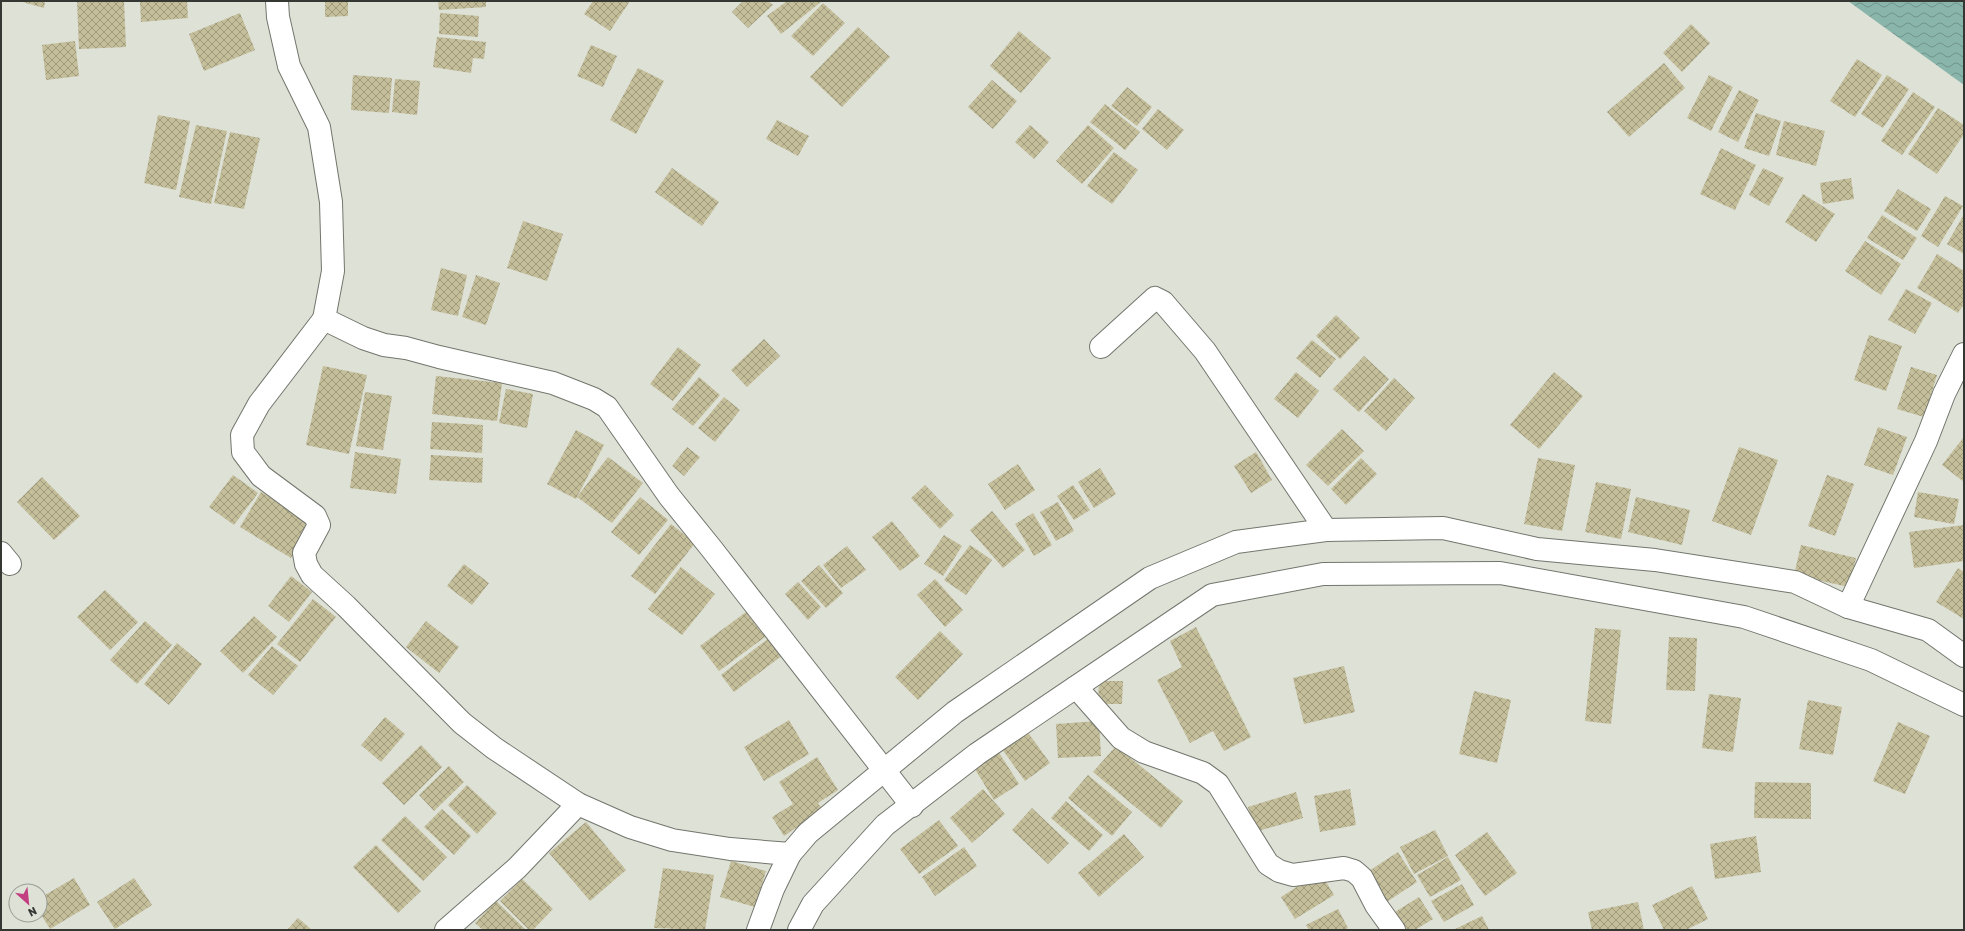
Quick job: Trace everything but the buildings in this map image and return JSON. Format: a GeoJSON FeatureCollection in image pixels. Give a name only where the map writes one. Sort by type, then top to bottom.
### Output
{"type":"FeatureCollection","features":[{"type":"Feature","properties":{"kind":"street"},"geometry":{"type":"LineString","coordinates":[[277,1],[278,17],[289,66],[319,127],[331,202],[333,271],[324,319],[259,404],[242,435],[243,452],[261,476],[315,516],[319,525],[304,553],[306,564],[312,575],[346,606],[462,723],[494,748],[578,804],[630,827],[672,840],[790,854]]}},
{"type":"Feature","properties":{"kind":"street"},"geometry":{"type":"LineString","coordinates":[[1101,347],[1155,298],[1163,302],[1205,351],[1326,530]]}},
{"type":"Feature","properties":{"kind":"street"},"geometry":{"type":"LineString","coordinates":[[324,319],[363,338],[384,345],[406,348],[553,383],[594,398],[607,407],[669,496],[712,548],[909,802]]}},
{"type":"Feature","properties":{"kind":"street"},"geometry":{"type":"LineString","coordinates":[[1848,607],[1926,441],[1944,394],[1964,354]]}},
{"type":"Feature","properties":{"kind":"street"},"geometry":{"type":"LineString","coordinates":[[758,930],[773,890],[790,854],[808,833],[889,776],[955,712],[1150,578],[1236,542],[1326,530],[1443,528],[1537,549],[1655,560],[1795,582],[1848,607],[1928,630],[1964,656]]}},
{"type":"Feature","properties":{"kind":"street"},"geometry":{"type":"LineString","coordinates":[[799,930],[813,904],[885,825],[909,802],[977,754],[1212,595],[1323,574],[1500,573],[1744,616],[1871,660],[1964,705]]}},
{"type":"Feature","properties":{"kind":"street"},"geometry":{"type":"LineString","coordinates":[[1076,687],[1121,738],[1144,752],[1203,773],[1218,784],[1268,864],[1279,871],[1293,875],[1344,868],[1354,871],[1362,878],[1376,905],[1394,930]]}},
{"type":"Feature","properties":{"kind":"street"},"geometry":{"type":"LineString","coordinates":[[446,930],[517,868],[578,804]]}},
{"type":"Feature","properties":{"kind":"water"},"geometry":{"type":"Polygon","coordinates":[[[1848,1],[1964,1],[1964,85],[1848,1]]]}}]}
